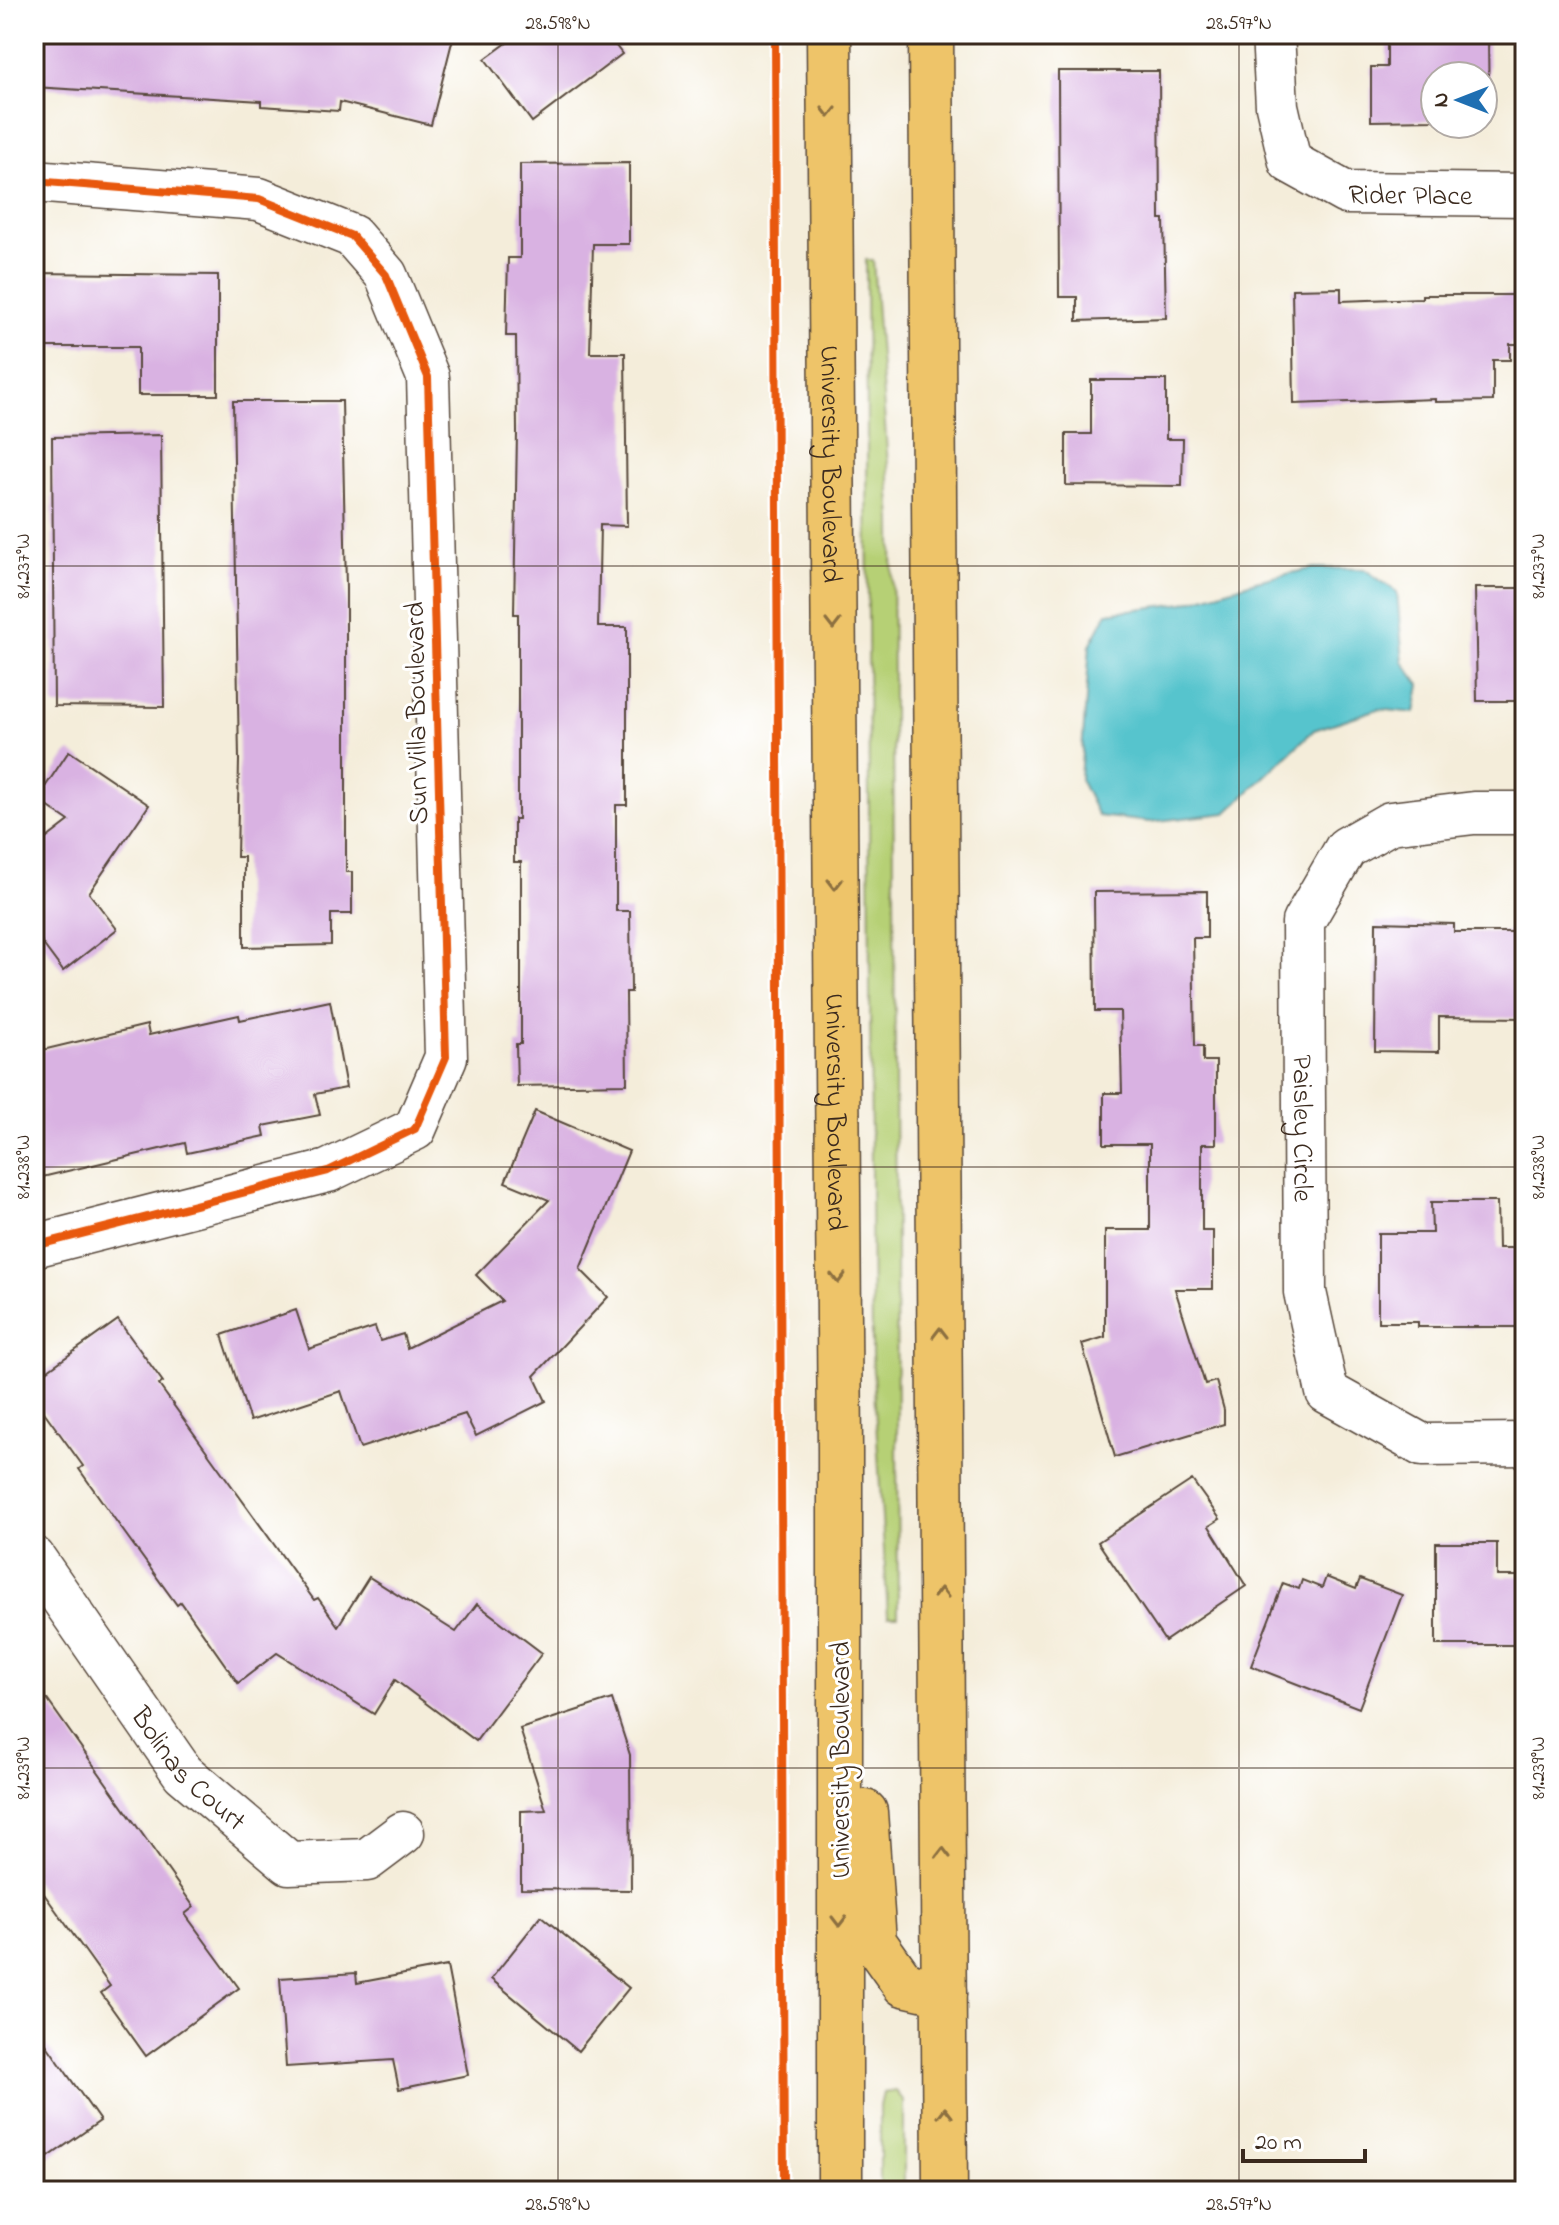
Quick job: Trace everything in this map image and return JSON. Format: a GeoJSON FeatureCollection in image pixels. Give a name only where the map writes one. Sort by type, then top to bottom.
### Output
{"type":"FeatureCollection","features":[{"type":"Feature","properties":{"kind":"main road","name":"University Boulevard"},"geometry":{"type":"LineString","coordinates":[[829,34],[840,1451],[840,2191]]}},
{"type":"Feature","properties":{"kind":"main road"},"geometry":{"type":"LineString","coordinates":[[931,34],[945,2191]]}},
{"type":"Feature","properties":{"kind":"main road"},"geometry":{"type":"LineString","coordinates":[[840,1451],[874,1942],[904,1984],[944,1993]]}},
{"type":"Feature","properties":{"kind":"street","name":"Rider Place"},"geometry":{"type":"LineString","coordinates":[[1273,34],[1277,106],[1290,162],[1346,193],[1525,195]]}},
{"type":"Feature","properties":{"kind":"street","name":"Sun Villa Boulevard"},"geometry":{"type":"LineString","coordinates":[[34,181],[259,199],[352,236],[386,275],[428,377],[446,1057],[415,1129],[328,1171],[34,1246]]}},
{"type":"Feature","properties":{"kind":"street","name":"Paisley Circle"},"geometry":{"type":"LineString","coordinates":[[1525,813],[1474,813],[1390,823],[1346,848],[1303,922],[1305,1292],[1327,1392],[1422,1445],[1525,1444]]}},
{"type":"Feature","properties":{"kind":"street","name":"Bolinas Court"},"geometry":{"type":"LineString","coordinates":[[34,1558],[183,1773],[289,1863],[367,1860],[403,1833]]}},
{"type":"Feature","properties":{"kind":"green space"},"geometry":{"type":"Polygon","coordinates":[[[866,260],[873,260],[892,520],[898,1616],[888,1616],[872,1356],[866,260]]]}},
{"type":"Feature","properties":{"kind":"green space"},"geometry":{"type":"Polygon","coordinates":[[[896,2091],[904,2101],[904,2191],[880,2191],[880,2106],[883,2093],[896,2091]]]}},
{"type":"Feature","properties":{"kind":"water"},"geometry":{"type":"Polygon","coordinates":[[[1314,568],[1364,569],[1397,592],[1403,662],[1420,685],[1415,713],[1378,709],[1314,730],[1226,813],[1149,822],[1098,816],[1080,779],[1090,645],[1107,613],[1184,603],[1256,581],[1314,568]]]}},
{"type":"Feature","properties":{"kind":"building"},"geometry":{"type":"Polygon","coordinates":[[[34,34],[454,34],[431,125],[340,102],[339,111],[261,106],[261,101],[34,87],[34,34]]]}},
{"type":"Feature","properties":{"kind":"building"},"geometry":{"type":"Polygon","coordinates":[[[519,34],[607,34],[622,54],[532,122],[485,59],[519,34]]]}},
{"type":"Feature","properties":{"kind":"building"},"geometry":{"type":"Polygon","coordinates":[[[1387,34],[1488,34],[1488,60],[1419,60],[1419,120],[1371,121],[1371,67],[1387,67],[1387,34]]]}},
{"type":"Feature","properties":{"kind":"building"},"geometry":{"type":"Polygon","coordinates":[[[1058,71],[1159,71],[1160,219],[1164,219],[1166,318],[1077,321],[1077,297],[1059,297],[1058,71]]]}},
{"type":"Feature","properties":{"kind":"building"},"geometry":{"type":"Polygon","coordinates":[[[629,163],[629,244],[593,244],[590,353],[625,353],[627,526],[600,525],[598,627],[627,627],[627,805],[616,805],[616,911],[630,911],[631,992],[626,992],[627,1084],[517,1086],[516,1044],[521,1044],[521,862],[514,862],[514,819],[518,819],[518,614],[514,614],[516,336],[506,336],[508,258],[520,258],[520,164],[629,163]]]}},
{"type":"Feature","properties":{"kind":"building"},"geometry":{"type":"Polygon","coordinates":[[[34,273],[218,275],[218,395],[138,395],[138,347],[34,347],[34,273]]]}},
{"type":"Feature","properties":{"kind":"building"},"geometry":{"type":"Polygon","coordinates":[[[1341,288],[1341,301],[1422,298],[1422,295],[1525,295],[1525,344],[1510,344],[1510,360],[1493,360],[1493,401],[1435,402],[1435,399],[1294,404],[1292,289],[1341,288]]]}},
{"type":"Feature","properties":{"kind":"building"},"geometry":{"type":"Polygon","coordinates":[[[1091,380],[1166,380],[1166,439],[1183,439],[1182,486],[1066,485],[1066,434],[1091,434],[1091,380]]]}},
{"type":"Feature","properties":{"kind":"building"},"geometry":{"type":"Polygon","coordinates":[[[233,401],[342,401],[346,588],[346,872],[352,872],[352,914],[331,914],[331,945],[244,947],[244,857],[237,857],[239,760],[233,401]]]}},
{"type":"Feature","properties":{"kind":"building"},"geometry":{"type":"Polygon","coordinates":[[[161,435],[164,707],[54,706],[52,437],[161,435]]]}},
{"type":"Feature","properties":{"kind":"building"},"geometry":{"type":"Polygon","coordinates":[[[1475,588],[1525,588],[1523,701],[1477,701],[1475,588]]]}},
{"type":"Feature","properties":{"kind":"building"},"geometry":{"type":"Polygon","coordinates":[[[69,751],[149,805],[89,893],[117,929],[63,971],[34,932],[34,848],[69,821],[37,799],[69,751]]]}},
{"type":"Feature","properties":{"kind":"building"},"geometry":{"type":"Polygon","coordinates":[[[1207,891],[1207,938],[1193,938],[1195,1046],[1203,1046],[1203,1061],[1216,1061],[1216,1144],[1202,1144],[1202,1231],[1213,1231],[1213,1289],[1175,1289],[1205,1384],[1216,1381],[1224,1410],[1224,1424],[1115,1457],[1082,1344],[1105,1337],[1105,1230],[1150,1230],[1150,1144],[1104,1144],[1104,1093],[1122,1093],[1120,1011],[1095,1011],[1094,892],[1207,891]]]}},
{"type":"Feature","properties":{"kind":"building"},"geometry":{"type":"Polygon","coordinates":[[[1376,922],[1454,924],[1454,932],[1525,932],[1525,1018],[1439,1017],[1439,1052],[1375,1051],[1376,922]]]}},
{"type":"Feature","properties":{"kind":"building"},"geometry":{"type":"Polygon","coordinates":[[[330,1001],[346,1088],[315,1094],[320,1115],[263,1126],[265,1136],[187,1153],[185,1143],[34,1179],[34,1052],[147,1025],[149,1035],[239,1015],[240,1020],[330,1001]]]}},
{"type":"Feature","properties":{"kind":"building"},"geometry":{"type":"Polygon","coordinates":[[[535,1111],[629,1151],[580,1269],[608,1297],[534,1376],[546,1401],[476,1436],[465,1414],[360,1448],[341,1391],[250,1421],[222,1335],[296,1310],[309,1349],[375,1327],[380,1341],[403,1334],[407,1348],[502,1301],[476,1275],[549,1200],[505,1182],[535,1111]]]}},
{"type":"Feature","properties":{"kind":"building"},"geometry":{"type":"Polygon","coordinates":[[[1431,1202],[1497,1202],[1498,1248],[1525,1248],[1525,1327],[1418,1327],[1418,1322],[1378,1322],[1378,1233],[1432,1233],[1431,1202]]]}},
{"type":"Feature","properties":{"kind":"building"},"geometry":{"type":"Polygon","coordinates":[[[118,1320],[163,1382],[159,1385],[314,1600],[318,1598],[338,1626],[369,1577],[456,1632],[477,1604],[542,1653],[476,1741],[395,1680],[374,1714],[277,1653],[238,1683],[181,1602],[177,1605],[124,1532],[79,1469],[83,1466],[34,1398],[34,1380],[118,1320]]]}},
{"type":"Feature","properties":{"kind":"building"},"geometry":{"type":"Polygon","coordinates":[[[1192,1480],[1220,1519],[1209,1526],[1246,1586],[1165,1641],[1098,1542],[1192,1480]]]}},
{"type":"Feature","properties":{"kind":"building"},"geometry":{"type":"Polygon","coordinates":[[[1436,1543],[1497,1543],[1497,1576],[1525,1576],[1525,1645],[1436,1645],[1436,1543]]]}},
{"type":"Feature","properties":{"kind":"building"},"geometry":{"type":"Polygon","coordinates":[[[1326,1577],[1356,1589],[1360,1579],[1402,1595],[1359,1708],[1251,1666],[1283,1583],[1299,1589],[1302,1580],[1322,1588],[1326,1577]]]}},
{"type":"Feature","properties":{"kind":"building"},"geometry":{"type":"Polygon","coordinates":[[[34,1681],[194,1907],[185,1914],[239,1988],[146,2056],[101,1993],[110,1986],[34,1880],[34,1681]]]}},
{"type":"Feature","properties":{"kind":"building"},"geometry":{"type":"Polygon","coordinates":[[[612,1699],[630,1755],[631,1890],[521,1889],[521,1811],[546,1810],[520,1729],[612,1699]]]}},
{"type":"Feature","properties":{"kind":"building"},"geometry":{"type":"Polygon","coordinates":[[[541,1916],[629,1988],[578,2051],[491,1979],[541,1916]]]}},
{"type":"Feature","properties":{"kind":"building"},"geometry":{"type":"Polygon","coordinates":[[[447,1966],[468,2075],[399,2089],[393,2060],[286,2067],[280,1978],[356,1973],[357,1983],[447,1966]]]}},
{"type":"Feature","properties":{"kind":"building"},"geometry":{"type":"Polygon","coordinates":[[[34,2027],[100,2121],[34,2167],[34,2027]]]}},
{"type":"Feature","properties":{"kind":"cycle path"},"geometry":{"type":"LineString","coordinates":[[775,34],[784,2191]]}},
{"type":"Feature","properties":{"kind":"cycle path"},"geometry":{"type":"LineString","coordinates":[[34,181],[259,199],[352,236],[386,275],[428,377],[446,1057],[415,1129],[328,1171],[34,1246]]}}]}
